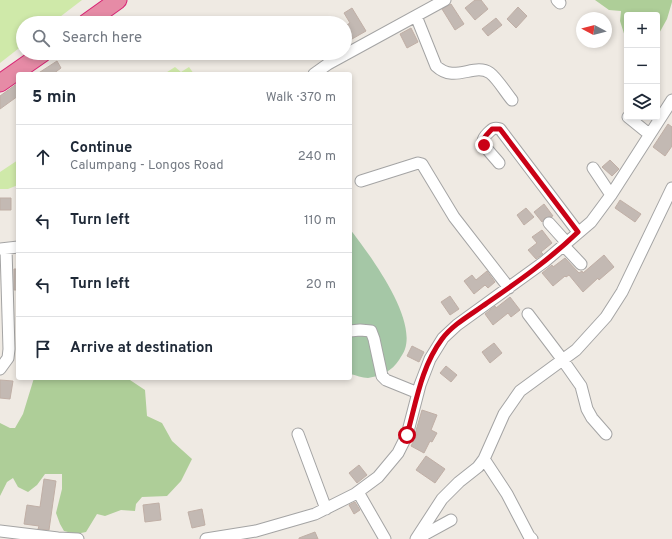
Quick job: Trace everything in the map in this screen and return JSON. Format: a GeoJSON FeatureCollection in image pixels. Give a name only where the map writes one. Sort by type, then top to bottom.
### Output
{"type":"FeatureCollection","features":[{"type":"Feature","properties":{"kind":"highway"},"geometry":{"type":"LineString","coordinates":[[96,16],[118,0]]}},
{"type":"Feature","properties":{"kind":"highway"},"geometry":{"type":"LineString","coordinates":[[0,83],[33,60]]}},
{"type":"Feature","properties":{"kind":"street"},"geometry":{"type":"LineString","coordinates":[[352,51],[445,0]]}},
{"type":"Feature","properties":{"kind":"street"},"geometry":{"type":"LineString","coordinates":[[416,16],[436,66],[441,71],[450,74],[485,71],[491,74],[512,100]]}},
{"type":"Feature","properties":{"kind":"street"},"geometry":{"type":"LineString","coordinates":[[317,72],[335,60]]}},
{"type":"Feature","properties":{"kind":"street"},"geometry":{"type":"LineString","coordinates":[[206,539],[256,531],[315,514],[358,492],[378,477],[398,452],[407,435],[418,393],[430,359],[443,338],[457,325],[544,262],[591,222],[612,195],[649,134],[672,100]]}},
{"type":"Feature","properties":{"kind":"street"},"geometry":{"type":"LineString","coordinates":[[632,120],[649,134]]}},
{"type":"Feature","properties":{"kind":"street"},"geometry":{"type":"LineString","coordinates":[[499,163],[484,145],[483,141],[484,137],[492,129],[496,128],[500,129],[578,232]]}},
{"type":"Feature","properties":{"kind":"street"},"geometry":{"type":"LineString","coordinates":[[361,181],[418,163],[422,164],[454,217],[509,288]]}},
{"type":"Feature","properties":{"kind":"street"},"geometry":{"type":"LineString","coordinates":[[593,168],[612,195]]}},
{"type":"Feature","properties":{"kind":"street"},"geometry":{"type":"LineString","coordinates":[[416,539],[442,499],[458,482],[478,467],[484,459],[504,414],[520,391],[576,350],[606,316],[622,292],[672,188]]}},
{"type":"Feature","properties":{"kind":"street"},"geometry":{"type":"LineString","coordinates":[[549,223],[581,264]]}},
{"type":"Feature","properties":{"kind":"street"},"geometry":{"type":"LineString","coordinates":[[0,369],[8,358],[9,349],[3,249],[16,248]]}},
{"type":"Feature","properties":{"kind":"street"},"geometry":{"type":"LineString","coordinates":[[528,314],[581,386],[587,409],[592,418],[606,434]]}},
{"type":"Feature","properties":{"kind":"street"},"geometry":{"type":"LineString","coordinates":[[352,331],[371,331],[382,376],[386,380],[418,393]]}},
{"type":"Feature","properties":{"kind":"street"},"geometry":{"type":"LineString","coordinates":[[298,434],[326,509]]}},
{"type":"Feature","properties":{"kind":"street"},"geometry":{"type":"LineString","coordinates":[[484,459],[507,494],[532,539]]}},
{"type":"Feature","properties":{"kind":"street"},"geometry":{"type":"LineString","coordinates":[[358,492],[385,539]]}},
{"type":"Feature","properties":{"kind":"street"},"geometry":{"type":"LineString","coordinates":[[416,539],[451,520]]}},
{"type":"Feature","properties":{"kind":"street"},"geometry":{"type":"LineString","coordinates":[[0,531],[78,539]]}},
{"type":"Feature","properties":{"kind":"green space"},"geometry":{"type":"Polygon","coordinates":[[[0,0],[82,0],[61,16],[16,16],[16,50],[0,63],[0,0]]]}},
{"type":"Feature","properties":{"kind":"green space"},"geometry":{"type":"Polygon","coordinates":[[[595,0],[672,0],[667,19],[660,32],[660,12],[624,12],[624,34],[620,21],[621,11],[609,10],[595,0]]]}},
{"type":"Feature","properties":{"kind":"green space"},"geometry":{"type":"Polygon","coordinates":[[[175,67],[181,72],[167,72],[175,67]]]}},
{"type":"Feature","properties":{"kind":"green space"},"geometry":{"type":"Polygon","coordinates":[[[189,67],[193,72],[181,72],[189,67]]]}},
{"type":"Feature","properties":{"kind":"green space"},"geometry":{"type":"Polygon","coordinates":[[[16,161],[16,186],[8,189],[0,189],[0,172],[16,161]]]}},
{"type":"Feature","properties":{"kind":"green space"},"geometry":{"type":"Polygon","coordinates":[[[352,232],[379,269],[389,286],[404,320],[407,335],[405,350],[393,367],[377,376],[364,378],[352,375],[352,232]]]}},
{"type":"Feature","properties":{"kind":"green space"},"geometry":{"type":"Polygon","coordinates":[[[33,380],[130,380],[145,390],[147,416],[162,423],[172,441],[192,459],[181,481],[167,496],[142,497],[136,504],[135,511],[121,510],[105,516],[97,514],[86,532],[76,534],[64,531],[56,513],[62,489],[62,474],[45,474],[37,485],[28,492],[18,487],[13,478],[7,482],[0,496],[0,423],[10,428],[15,428],[23,414],[33,380]]]}},
{"type":"Feature","properties":{"kind":"building"},"geometry":{"type":"Polygon","coordinates":[[[475,0],[481,0],[488,9],[475,20],[465,8],[475,0]]]}},
{"type":"Feature","properties":{"kind":"building"},"geometry":{"type":"Polygon","coordinates":[[[451,4],[464,24],[455,30],[442,9],[451,4]]]}},
{"type":"Feature","properties":{"kind":"building"},"geometry":{"type":"Polygon","coordinates":[[[518,7],[527,16],[516,28],[507,19],[518,7]]]}},
{"type":"Feature","properties":{"kind":"building"},"geometry":{"type":"Polygon","coordinates":[[[352,8],[366,31],[352,39],[352,16],[346,16],[344,13],[352,8]]]}},
{"type":"Feature","properties":{"kind":"building"},"geometry":{"type":"Polygon","coordinates":[[[496,18],[502,25],[488,36],[482,29],[496,18]]]}},
{"type":"Feature","properties":{"kind":"building"},"geometry":{"type":"Polygon","coordinates":[[[411,28],[418,42],[407,48],[400,34],[411,28]]]}},
{"type":"Feature","properties":{"kind":"building"},"geometry":{"type":"Polygon","coordinates":[[[57,61],[61,68],[56,72],[40,72],[57,61]]]}},
{"type":"Feature","properties":{"kind":"building"},"geometry":{"type":"Polygon","coordinates":[[[16,84],[16,97],[0,109],[0,96],[16,84]]]}},
{"type":"Feature","properties":{"kind":"building"},"geometry":{"type":"Polygon","coordinates":[[[668,124],[672,127],[672,146],[665,156],[653,147],[668,124]]]}},
{"type":"Feature","properties":{"kind":"building"},"geometry":{"type":"Polygon","coordinates":[[[610,160],[619,169],[612,176],[602,167],[610,160]]]}},
{"type":"Feature","properties":{"kind":"building"},"geometry":{"type":"Polygon","coordinates":[[[0,198],[11,198],[11,210],[0,210],[0,198]]]}},
{"type":"Feature","properties":{"kind":"building"},"geometry":{"type":"Polygon","coordinates":[[[620,200],[641,214],[635,222],[615,208],[620,200]]]}},
{"type":"Feature","properties":{"kind":"building"},"geometry":{"type":"Polygon","coordinates":[[[544,204],[553,216],[545,218],[542,222],[534,212],[544,204]]]}},
{"type":"Feature","properties":{"kind":"building"},"geometry":{"type":"Polygon","coordinates":[[[526,208],[534,217],[524,225],[517,215],[526,208]]]}},
{"type":"Feature","properties":{"kind":"building"},"geometry":{"type":"Polygon","coordinates":[[[542,230],[552,243],[541,252],[543,254],[536,259],[528,250],[537,243],[532,237],[542,230]]]}},
{"type":"Feature","properties":{"kind":"building"},"geometry":{"type":"Polygon","coordinates":[[[604,255],[614,267],[599,280],[598,278],[583,292],[569,275],[566,277],[565,276],[553,286],[542,273],[552,265],[553,267],[565,258],[579,273],[582,271],[583,273],[604,255]]]}},
{"type":"Feature","properties":{"kind":"building"},"geometry":{"type":"Polygon","coordinates":[[[14,269],[16,269],[16,290],[14,290],[14,269]]]}},
{"type":"Feature","properties":{"kind":"building"},"geometry":{"type":"Polygon","coordinates":[[[487,271],[495,282],[488,288],[485,285],[474,294],[464,281],[472,275],[476,280],[487,271]]]}},
{"type":"Feature","properties":{"kind":"building"},"geometry":{"type":"Polygon","coordinates":[[[450,296],[459,309],[450,315],[441,302],[450,296]]]}},
{"type":"Feature","properties":{"kind":"building"},"geometry":{"type":"Polygon","coordinates":[[[510,297],[520,310],[511,317],[508,313],[493,325],[485,314],[495,306],[496,308],[510,297]]]}},
{"type":"Feature","properties":{"kind":"building"},"geometry":{"type":"Polygon","coordinates":[[[494,343],[502,353],[490,363],[482,352],[494,343]]]}},
{"type":"Feature","properties":{"kind":"building"},"geometry":{"type":"Polygon","coordinates":[[[412,346],[424,352],[419,362],[407,356],[412,346]]]}},
{"type":"Feature","properties":{"kind":"building"},"geometry":{"type":"Polygon","coordinates":[[[446,366],[457,375],[451,382],[440,373],[446,366]]]}},
{"type":"Feature","properties":{"kind":"building"},"geometry":{"type":"Polygon","coordinates":[[[0,380],[13,381],[10,399],[0,398],[0,380]]]}},
{"type":"Feature","properties":{"kind":"building"},"geometry":{"type":"Polygon","coordinates":[[[422,410],[437,415],[431,430],[437,433],[432,442],[430,441],[424,453],[411,446],[417,434],[415,434],[422,410]]]}},
{"type":"Feature","properties":{"kind":"building"},"geometry":{"type":"Polygon","coordinates":[[[426,456],[445,469],[435,483],[416,470],[426,456]]]}},
{"type":"Feature","properties":{"kind":"building"},"geometry":{"type":"Polygon","coordinates":[[[359,465],[367,475],[357,483],[349,473],[359,465]]]}},
{"type":"Feature","properties":{"kind":"building"},"geometry":{"type":"Polygon","coordinates":[[[44,479],[56,481],[49,530],[38,529],[39,526],[24,524],[27,505],[40,507],[44,479]]]}},
{"type":"Feature","properties":{"kind":"building"},"geometry":{"type":"Polygon","coordinates":[[[355,502],[360,510],[354,514],[349,505],[355,502]]]}},
{"type":"Feature","properties":{"kind":"building"},"geometry":{"type":"Polygon","coordinates":[[[159,503],[161,520],[145,522],[143,505],[159,503]]]}},
{"type":"Feature","properties":{"kind":"building"},"geometry":{"type":"Polygon","coordinates":[[[202,509],[205,525],[192,528],[188,512],[202,509]]]}},
{"type":"Feature","properties":{"kind":"building"},"geometry":{"type":"Polygon","coordinates":[[[315,532],[318,539],[299,539],[299,538],[315,532]]]}},
{"type":"Feature","properties":{"kind":"route"},"geometry":{"type":"LineString","coordinates":[[407,435],[420,385],[430,359],[443,338],[457,325],[544,262],[578,232],[500,129],[492,129],[484,137],[484,145]]}}]}
